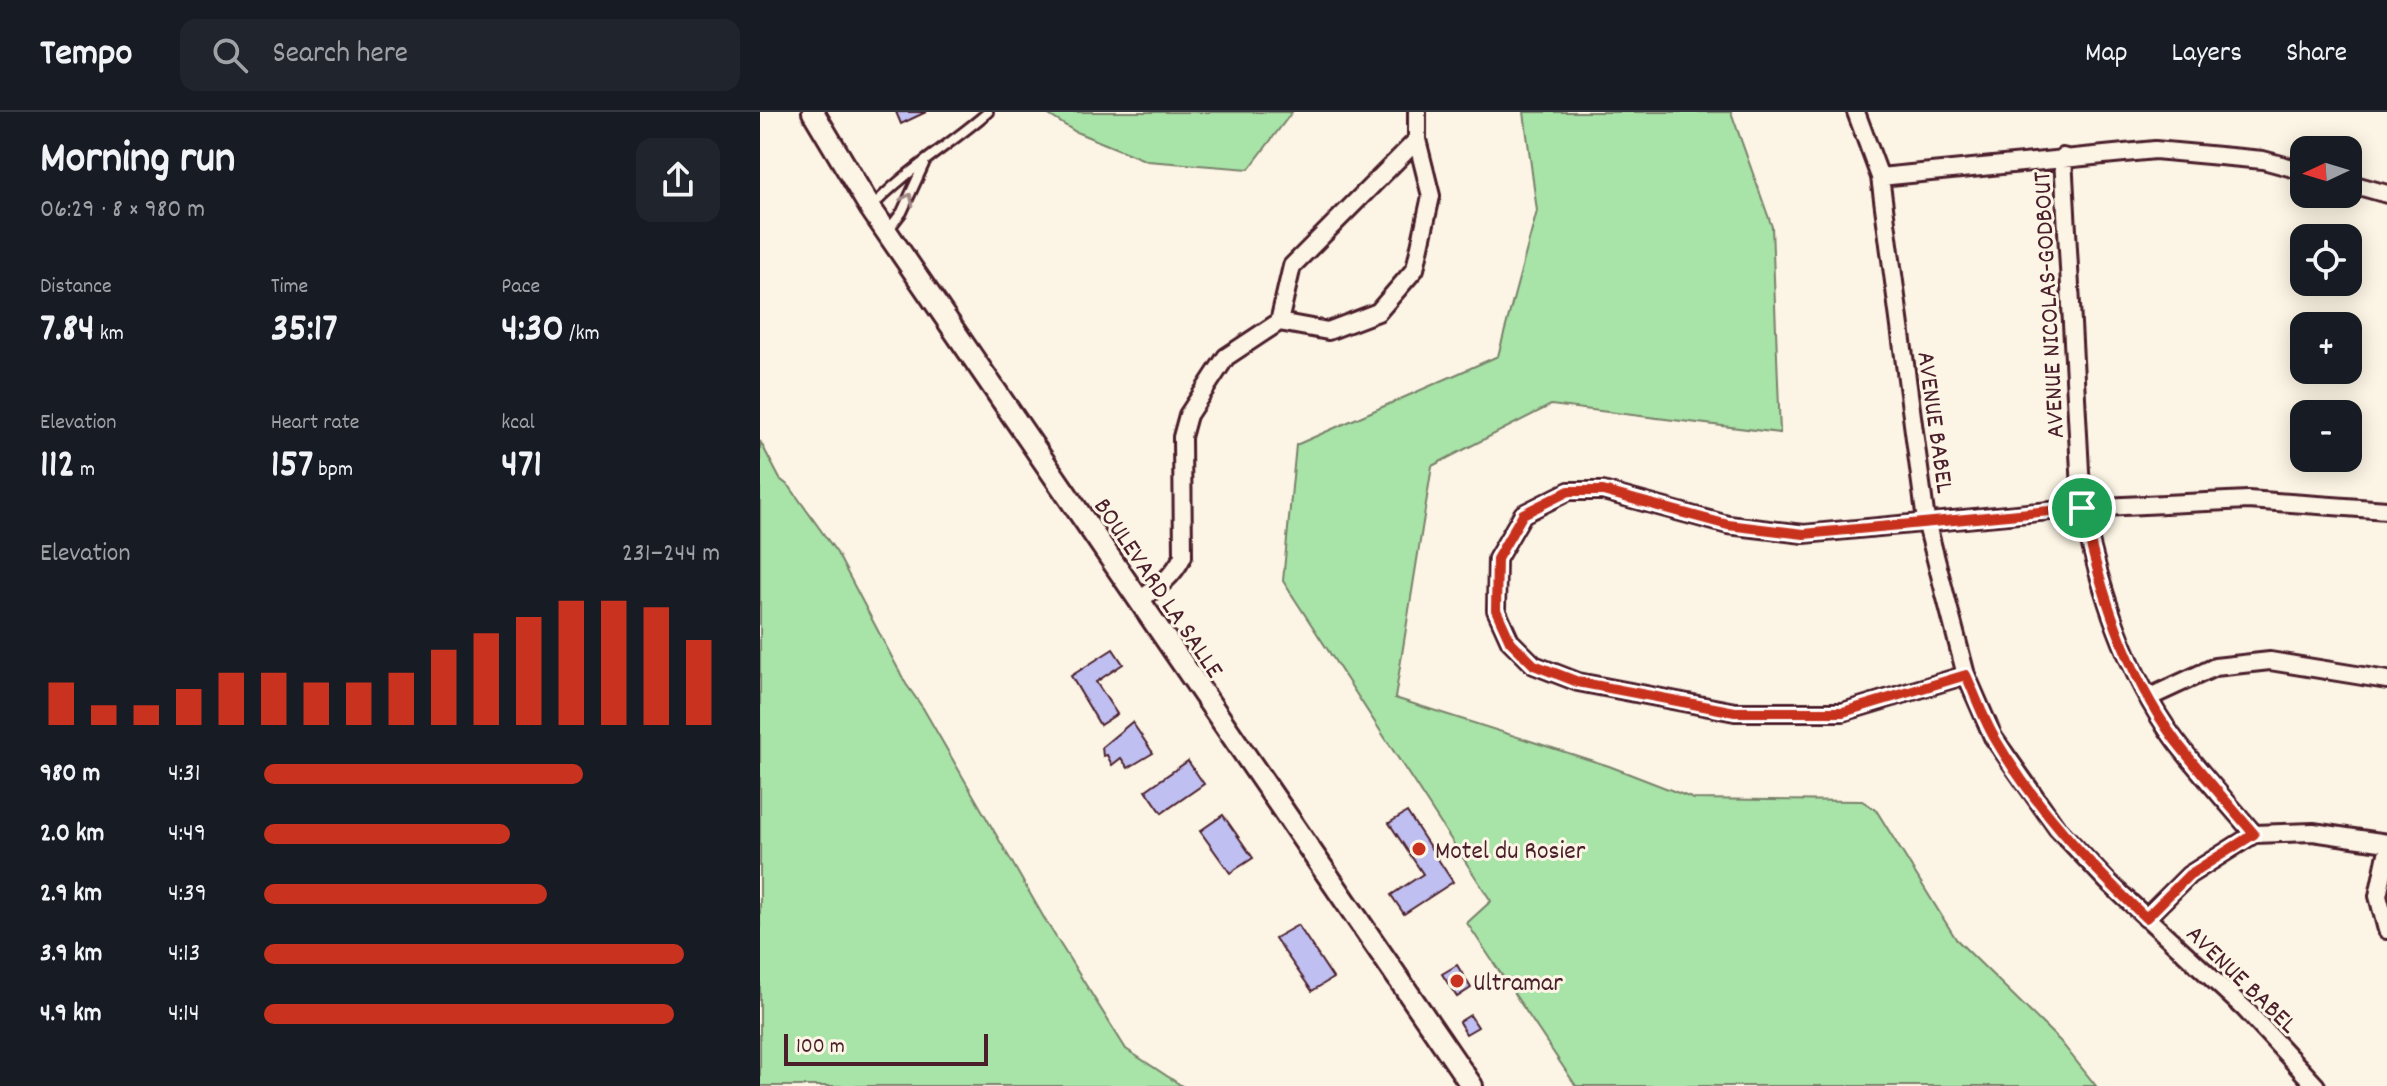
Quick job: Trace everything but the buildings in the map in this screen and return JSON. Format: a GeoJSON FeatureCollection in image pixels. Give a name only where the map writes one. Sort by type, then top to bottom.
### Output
{"type":"FeatureCollection","features":[{"type":"Feature","properties":{"kind":"street","name":"BOULEVARD LA SALLE"},"geometry":{"type":"LineString","coordinates":[[813,112],[886,232],[1472,1086]]}},
{"type":"Feature","properties":{"kind":"street"},"geometry":{"type":"LineString","coordinates":[[1279,322],[1328,331],[1378,312],[1415,269],[1431,196],[1417,140],[1417,112]]}},
{"type":"Feature","properties":{"kind":"street","name":"AVENUE BABEL"},"geometry":{"type":"LineString","coordinates":[[1856,112],[1880,177],[1926,521],[1966,675],[1993,737],[2057,828],[2108,882],[2245,1009],[2316,1086]]}},
{"type":"Feature","properties":{"kind":"street"},"geometry":{"type":"LineString","coordinates":[[1138,601],[1163,584],[1176,570],[1183,556],[1182,437],[1188,415],[1226,357],[1279,322],[1292,266],[1417,140]]}},
{"type":"Feature","properties":{"kind":"street"},"geometry":{"type":"LineString","coordinates":[[1880,177],[2155,150],[2263,160],[2290,167]]}},
{"type":"Feature","properties":{"kind":"street","name":"AVENUE NICOLAS-GODBOUT"},"geometry":{"type":"LineString","coordinates":[[2063,157],[2082,508],[2117,632],[2150,697],[2174,738],[2254,834]]}},
{"type":"Feature","properties":{"kind":"street"},"geometry":{"type":"LineString","coordinates":[[2362,187],[2387,194]]}},
{"type":"Feature","properties":{"kind":"street"},"geometry":{"type":"LineString","coordinates":[[1966,675],[1843,712],[1735,712],[1578,682],[1534,665],[1510,641],[1496,610],[1497,559],[1523,514],[1569,491],[1603,491],[1728,525],[1804,534],[2082,508],[2248,500],[2387,510]]}},
{"type":"Feature","properties":{"kind":"street"},"geometry":{"type":"LineString","coordinates":[[2150,697],[2215,667],[2270,661],[2387,680]]}},
{"type":"Feature","properties":{"kind":"street"},"geometry":{"type":"LineString","coordinates":[[2146,918],[2189,875],[2254,834],[2313,832],[2387,843]]}},
{"type":"Feature","properties":{"kind":"street"},"geometry":{"type":"LineString","coordinates":[[2387,854],[2378,896],[2387,930]]}},
{"type":"Feature","properties":{"kind":"lane"},"geometry":{"type":"LineString","coordinates":[[871,209],[888,189],[988,112]]}},
{"type":"Feature","properties":{"kind":"lane"},"geometry":{"type":"LineString","coordinates":[[886,232],[902,212],[924,163]]}},
{"type":"Feature","properties":{"kind":"green space"},"geometry":{"type":"Polygon","coordinates":[[[1044,112],[1292,112],[1249,169],[1147,161],[1076,132],[1044,112]]]}},
{"type":"Feature","properties":{"kind":"green space"},"geometry":{"type":"Polygon","coordinates":[[[1524,112],[1731,112],[1772,227],[1780,433],[1551,405],[1432,466],[1395,698],[1609,766],[1694,799],[1862,801],[1876,810],[1956,939],[2060,1041],[2096,1086],[1576,1086],[1467,923],[1491,901],[1283,581],[1296,445],[1498,356],[1537,211],[1524,112]]]}},
{"type":"Feature","properties":{"kind":"green space"},"geometry":{"type":"Polygon","coordinates":[[[760,441],[780,479],[790,487],[837,553],[906,684],[923,708],[1047,923],[1126,1049],[1182,1086],[760,1086],[760,441]]]}},
{"type":"Feature","properties":{"kind":"place","name":"Motel du Rosier"},"geometry":{"type":"Point","coordinates":[1419,849]}},
{"type":"Feature","properties":{"kind":"place","name":"Ultramar"},"geometry":{"type":"Point","coordinates":[1457,981]}},
{"type":"Feature","properties":{"kind":"route"},"geometry":{"type":"LineString","coordinates":[[1569,491],[1603,491],[1728,525],[1804,534],[2082,508],[2117,632],[2150,697],[2174,738],[2254,834],[2189,875],[2146,918],[2057,828],[1993,737],[1966,675],[1843,712],[1735,712],[1578,682],[1534,665],[1510,641],[1496,610],[1497,559],[1523,514],[1569,491]]}}]}
